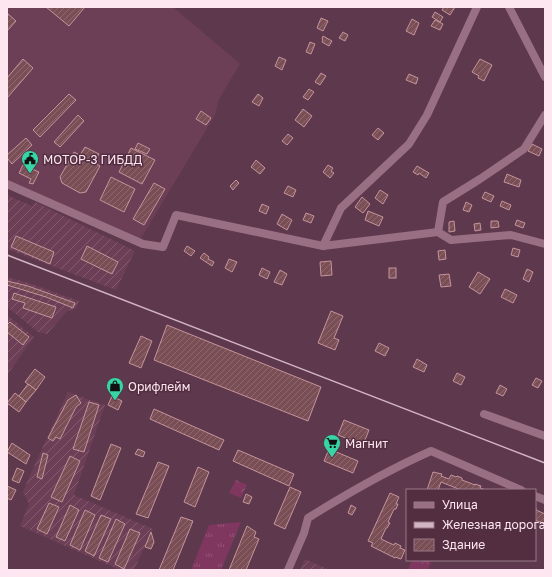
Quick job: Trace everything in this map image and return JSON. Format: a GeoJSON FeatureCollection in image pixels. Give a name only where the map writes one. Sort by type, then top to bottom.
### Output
{"type":"FeatureCollection","features":[{"type":"Feature","properties":{"kind":"street"},"geometry":{"type":"LineString","coordinates":[[322,246],[341,208],[408,144],[416,132],[427,115],[477,7]]}},
{"type":"Feature","properties":{"kind":"street"},"geometry":{"type":"LineString","coordinates":[[509,7],[545,77]]}},
{"type":"Feature","properties":{"kind":"street"},"geometry":{"type":"LineString","coordinates":[[438,232],[443,202],[524,149],[545,115]]}},
{"type":"Feature","properties":{"kind":"street"},"geometry":{"type":"LineString","coordinates":[[7,184],[143,244],[164,247],[176,215],[322,246],[438,232],[451,240],[511,235],[545,244]]}},
{"type":"Feature","properties":{"kind":"street"},"geometry":{"type":"LineString","coordinates":[[484,414],[545,436]]}},
{"type":"Feature","properties":{"kind":"street"},"geometry":{"type":"LineString","coordinates":[[288,570],[304,532],[308,518],[351,491],[405,462],[431,451],[519,489]]}},
{"type":"Feature","properties":{"kind":"shaded area"},"geometry":{"type":"Polygon","coordinates":[[[7,7],[173,7],[240,64],[219,99],[215,115],[140,240],[7,180],[7,7]]]}},
{"type":"Feature","properties":{"kind":"shaded area"},"geometry":{"type":"Polygon","coordinates":[[[7,195],[32,206],[35,202],[135,251],[116,290],[7,249],[7,195]]]}},
{"type":"Feature","properties":{"kind":"shaded area"},"geometry":{"type":"Polygon","coordinates":[[[7,277],[29,283],[79,301],[76,309],[67,311],[47,334],[38,332],[7,307],[7,277]]]}},
{"type":"Feature","properties":{"kind":"shaded area"},"geometry":{"type":"Polygon","coordinates":[[[7,315],[34,337],[7,375],[7,315]]]}},
{"type":"Feature","properties":{"kind":"shaded area"},"geometry":{"type":"Polygon","coordinates":[[[68,392],[105,405],[74,495],[153,529],[134,570],[120,570],[20,526],[29,504],[23,492],[68,392]]]}},
{"type":"Feature","properties":{"kind":"shaded area"},"geometry":{"type":"Polygon","coordinates":[[[305,559],[330,570],[300,570],[305,559]]]}},
{"type":"Feature","properties":{"kind":"green space"},"geometry":{"type":"Polygon","coordinates":[[[236,480],[247,485],[241,498],[229,493],[236,480]]]}},
{"type":"Feature","properties":{"kind":"green space"},"geometry":{"type":"Polygon","coordinates":[[[241,522],[221,570],[191,570],[209,525],[241,522]]]}},
{"type":"Feature","properties":{"kind":"green space"},"geometry":{"type":"Polygon","coordinates":[[[412,561],[432,561],[428,570],[408,570],[412,561]]]}},
{"type":"Feature","properties":{"kind":"building"},"geometry":{"type":"Polygon","coordinates":[[[46,7],[85,7],[69,26],[46,7]]]}},
{"type":"Feature","properties":{"kind":"building"},"geometry":{"type":"Polygon","coordinates":[[[444,7],[455,7],[450,15],[442,10],[444,7]]]}},
{"type":"Feature","properties":{"kind":"building"},"geometry":{"type":"Polygon","coordinates":[[[435,12],[443,17],[440,22],[432,17],[435,12]]]}},
{"type":"Feature","properties":{"kind":"building"},"geometry":{"type":"Polygon","coordinates":[[[7,13],[16,21],[7,31],[7,13]]]}},
{"type":"Feature","properties":{"kind":"building"},"geometry":{"type":"Polygon","coordinates":[[[321,18],[328,21],[323,31],[317,28],[321,18]]]}},
{"type":"Feature","properties":{"kind":"building"},"geometry":{"type":"Polygon","coordinates":[[[412,19],[419,23],[414,35],[406,31],[412,19]]]}},
{"type":"Feature","properties":{"kind":"building"},"geometry":{"type":"Polygon","coordinates":[[[435,20],[443,24],[440,30],[431,26],[435,20]]]}},
{"type":"Feature","properties":{"kind":"building"},"geometry":{"type":"Polygon","coordinates":[[[343,32],[348,35],[345,41],[339,38],[343,32]]]}},
{"type":"Feature","properties":{"kind":"building"},"geometry":{"type":"Polygon","coordinates":[[[323,36],[332,41],[329,46],[322,42],[323,36]]]}},
{"type":"Feature","properties":{"kind":"building"},"geometry":{"type":"Polygon","coordinates":[[[310,42],[315,44],[311,54],[306,52],[310,42]]]}},
{"type":"Feature","properties":{"kind":"building"},"geometry":{"type":"Polygon","coordinates":[[[279,57],[286,60],[282,70],[275,66],[279,57]]]}},
{"type":"Feature","properties":{"kind":"building"},"geometry":{"type":"Polygon","coordinates":[[[23,59],[33,68],[7,98],[7,78],[23,59]]]}},
{"type":"Feature","properties":{"kind":"building"},"geometry":{"type":"Polygon","coordinates":[[[480,59],[492,65],[484,81],[472,72],[480,59]]]}},
{"type":"Feature","properties":{"kind":"building"},"geometry":{"type":"Polygon","coordinates":[[[321,73],[326,76],[320,85],[315,82],[321,73]]]}},
{"type":"Feature","properties":{"kind":"building"},"geometry":{"type":"Polygon","coordinates":[[[409,74],[418,78],[416,84],[406,80],[409,74]]]}},
{"type":"Feature","properties":{"kind":"building"},"geometry":{"type":"Polygon","coordinates":[[[309,89],[314,92],[308,100],[303,97],[309,89]]]}},
{"type":"Feature","properties":{"kind":"building"},"geometry":{"type":"Polygon","coordinates":[[[69,94],[76,100],[40,137],[33,130],[69,94]]]}},
{"type":"Feature","properties":{"kind":"building"},"geometry":{"type":"Polygon","coordinates":[[[258,94],[263,98],[259,106],[252,102],[258,94]]]}},
{"type":"Feature","properties":{"kind":"building"},"geometry":{"type":"Polygon","coordinates":[[[303,109],[312,116],[304,127],[295,120],[303,109]]]}},
{"type":"Feature","properties":{"kind":"building"},"geometry":{"type":"Polygon","coordinates":[[[201,111],[211,118],[206,125],[196,119],[201,111]]]}},
{"type":"Feature","properties":{"kind":"building"},"geometry":{"type":"Polygon","coordinates":[[[78,115],[84,121],[60,147],[54,142],[78,115]]]}},
{"type":"Feature","properties":{"kind":"building"},"geometry":{"type":"Polygon","coordinates":[[[378,128],[384,133],[378,140],[372,135],[378,128]]]}},
{"type":"Feature","properties":{"kind":"building"},"geometry":{"type":"Polygon","coordinates":[[[288,134],[293,138],[287,145],[282,141],[288,134]]]}},
{"type":"Feature","properties":{"kind":"building"},"geometry":{"type":"Polygon","coordinates":[[[26,138],[32,145],[12,164],[7,158],[7,155],[26,138]]]}},
{"type":"Feature","properties":{"kind":"building"},"geometry":{"type":"Polygon","coordinates":[[[138,143],[150,149],[147,154],[135,149],[138,143]]]}},
{"type":"Feature","properties":{"kind":"building"},"geometry":{"type":"Polygon","coordinates":[[[532,144],[542,149],[539,156],[528,151],[532,144]]]}},
{"type":"Feature","properties":{"kind":"building"},"geometry":{"type":"Polygon","coordinates":[[[85,147],[99,154],[94,163],[80,155],[85,147]]]}},
{"type":"Feature","properties":{"kind":"building"},"geometry":{"type":"Polygon","coordinates":[[[131,148],[155,160],[142,184],[119,172],[131,148]]]}},
{"type":"Feature","properties":{"kind":"building"},"geometry":{"type":"Polygon","coordinates":[[[74,152],[100,166],[86,192],[80,193],[62,183],[60,177],[74,152]]]}},
{"type":"Feature","properties":{"kind":"building"},"geometry":{"type":"Polygon","coordinates":[[[256,160],[265,168],[260,174],[251,167],[256,160]]]}},
{"type":"Feature","properties":{"kind":"building"},"geometry":{"type":"Polygon","coordinates":[[[23,165],[39,172],[33,184],[29,183],[31,179],[19,173],[23,165]]]}},
{"type":"Feature","properties":{"kind":"building"},"geometry":{"type":"Polygon","coordinates":[[[328,165],[333,168],[331,171],[334,173],[330,178],[323,172],[328,165]]]}},
{"type":"Feature","properties":{"kind":"building"},"geometry":{"type":"Polygon","coordinates":[[[417,166],[429,173],[426,178],[419,173],[418,175],[413,172],[417,166]]]}},
{"type":"Feature","properties":{"kind":"building"},"geometry":{"type":"Polygon","coordinates":[[[507,174],[521,180],[519,187],[504,182],[507,174]]]}},
{"type":"Feature","properties":{"kind":"building"},"geometry":{"type":"Polygon","coordinates":[[[111,177],[135,189],[124,212],[100,200],[111,177]]]}},
{"type":"Feature","properties":{"kind":"building"},"geometry":{"type":"Polygon","coordinates":[[[236,180],[239,183],[233,190],[230,186],[236,180]]]}},
{"type":"Feature","properties":{"kind":"building"},"geometry":{"type":"Polygon","coordinates":[[[154,183],[165,189],[144,225],[133,219],[154,183]]]}},
{"type":"Feature","properties":{"kind":"building"},"geometry":{"type":"Polygon","coordinates":[[[288,186],[296,190],[293,197],[284,193],[288,186]]]}},
{"type":"Feature","properties":{"kind":"building"},"geometry":{"type":"Polygon","coordinates":[[[380,190],[388,195],[383,204],[375,198],[380,190]]]}},
{"type":"Feature","properties":{"kind":"building"},"geometry":{"type":"Polygon","coordinates":[[[485,192],[494,196],[491,202],[482,198],[485,192]]]}},
{"type":"Feature","properties":{"kind":"building"},"geometry":{"type":"Polygon","coordinates":[[[362,197],[370,204],[363,213],[355,207],[362,197]]]}},
{"type":"Feature","properties":{"kind":"building"},"geometry":{"type":"Polygon","coordinates":[[[502,201],[511,205],[509,210],[500,206],[502,201]]]}},
{"type":"Feature","properties":{"kind":"building"},"geometry":{"type":"Polygon","coordinates":[[[466,202],[472,205],[469,212],[463,210],[466,202]]]}},
{"type":"Feature","properties":{"kind":"building"},"geometry":{"type":"Polygon","coordinates":[[[262,204],[269,207],[266,214],[259,211],[262,204]]]}},
{"type":"Feature","properties":{"kind":"building"},"geometry":{"type":"Polygon","coordinates":[[[368,211],[383,217],[379,226],[365,220],[368,211]]]}},
{"type":"Feature","properties":{"kind":"building"},"geometry":{"type":"Polygon","coordinates":[[[306,213],[314,216],[311,223],[303,220],[306,213]]]}},
{"type":"Feature","properties":{"kind":"building"},"geometry":{"type":"Polygon","coordinates":[[[282,214],[292,220],[287,230],[277,224],[282,214]]]}},
{"type":"Feature","properties":{"kind":"building"},"geometry":{"type":"Polygon","coordinates":[[[517,220],[525,223],[523,228],[515,225],[517,220]]]}},
{"type":"Feature","properties":{"kind":"building"},"geometry":{"type":"Polygon","coordinates":[[[454,221],[455,231],[449,232],[449,222],[454,221]]]}},
{"type":"Feature","properties":{"kind":"building"},"geometry":{"type":"Polygon","coordinates":[[[491,221],[498,221],[499,227],[491,228],[491,221]]]}},
{"type":"Feature","properties":{"kind":"building"},"geometry":{"type":"Polygon","coordinates":[[[480,223],[481,230],[475,231],[474,224],[480,223]]]}},
{"type":"Feature","properties":{"kind":"building"},"geometry":{"type":"Polygon","coordinates":[[[16,236],[54,252],[50,264],[11,247],[16,236]]]}},
{"type":"Feature","properties":{"kind":"building"},"geometry":{"type":"Polygon","coordinates":[[[87,246],[118,262],[112,274],[81,259],[87,246]]]}},
{"type":"Feature","properties":{"kind":"building"},"geometry":{"type":"Polygon","coordinates":[[[187,246],[195,251],[191,256],[184,251],[187,246]]]}},
{"type":"Feature","properties":{"kind":"building"},"geometry":{"type":"Polygon","coordinates":[[[513,248],[520,250],[518,257],[511,255],[513,248]]]}},
{"type":"Feature","properties":{"kind":"building"},"geometry":{"type":"Polygon","coordinates":[[[445,250],[446,259],[439,260],[438,251],[445,250]]]}},
{"type":"Feature","properties":{"kind":"building"},"geometry":{"type":"Polygon","coordinates":[[[204,253],[209,257],[208,259],[214,262],[212,266],[200,258],[204,253]]]}},
{"type":"Feature","properties":{"kind":"building"},"geometry":{"type":"Polygon","coordinates":[[[229,259],[237,262],[232,272],[225,268],[229,259]]]}},
{"type":"Feature","properties":{"kind":"building"},"geometry":{"type":"Polygon","coordinates":[[[331,261],[332,275],[321,276],[320,262],[331,261]]]}},
{"type":"Feature","properties":{"kind":"building"},"geometry":{"type":"Polygon","coordinates":[[[262,268],[270,272],[267,279],[259,275],[262,268]]]}},
{"type":"Feature","properties":{"kind":"building"},"geometry":{"type":"Polygon","coordinates":[[[389,268],[396,268],[396,278],[389,278],[389,268]]]}},
{"type":"Feature","properties":{"kind":"building"},"geometry":{"type":"Polygon","coordinates":[[[527,269],[533,272],[529,282],[523,279],[527,269]]]}},
{"type":"Feature","properties":{"kind":"building"},"geometry":{"type":"Polygon","coordinates":[[[280,270],[287,274],[282,285],[274,282],[280,270]]]}},
{"type":"Feature","properties":{"kind":"building"},"geometry":{"type":"Polygon","coordinates":[[[478,272],[490,279],[480,294],[469,287],[478,272]]]}},
{"type":"Feature","properties":{"kind":"building"},"geometry":{"type":"Polygon","coordinates":[[[449,274],[451,286],[441,287],[439,275],[449,274]]]}},
{"type":"Feature","properties":{"kind":"building"},"geometry":{"type":"Polygon","coordinates":[[[7,281],[28,286],[75,303],[73,308],[46,297],[7,285],[7,281]]]}},
{"type":"Feature","properties":{"kind":"building"},"geometry":{"type":"Polygon","coordinates":[[[505,289],[517,295],[513,303],[501,297],[505,289]]]}},
{"type":"Feature","properties":{"kind":"building"},"geometry":{"type":"Polygon","coordinates":[[[14,293],[56,307],[52,318],[23,308],[25,303],[12,299],[14,293]]]}},
{"type":"Feature","properties":{"kind":"building"},"geometry":{"type":"Polygon","coordinates":[[[331,311],[343,316],[334,338],[339,340],[335,350],[318,343],[331,311]]]}},
{"type":"Feature","properties":{"kind":"building"},"geometry":{"type":"Polygon","coordinates":[[[10,322],[29,337],[23,345],[7,332],[7,325],[10,322]]]}},
{"type":"Feature","properties":{"kind":"building"},"geometry":{"type":"Polygon","coordinates":[[[167,325],[321,387],[308,421],[154,360],[167,325]]]}},
{"type":"Feature","properties":{"kind":"building"},"geometry":{"type":"Polygon","coordinates":[[[141,336],[152,341],[141,368],[129,363],[141,336]]]}},
{"type":"Feature","properties":{"kind":"building"},"geometry":{"type":"Polygon","coordinates":[[[379,343],[389,348],[385,356],[375,351],[379,343]]]}},
{"type":"Feature","properties":{"kind":"building"},"geometry":{"type":"Polygon","coordinates":[[[417,359],[427,365],[424,372],[413,367],[417,359]]]}},
{"type":"Feature","properties":{"kind":"building"},"geometry":{"type":"Polygon","coordinates":[[[35,369],[45,377],[36,390],[25,382],[35,369]]]}},
{"type":"Feature","properties":{"kind":"building"},"geometry":{"type":"Polygon","coordinates":[[[457,373],[465,377],[461,385],[453,381],[457,373]]]}},
{"type":"Feature","properties":{"kind":"building"},"geometry":{"type":"Polygon","coordinates":[[[536,378],[542,381],[538,388],[532,385],[536,378]]]}},
{"type":"Feature","properties":{"kind":"building"},"geometry":{"type":"Polygon","coordinates":[[[28,384],[36,390],[26,402],[19,396],[28,384]]]}},
{"type":"Feature","properties":{"kind":"building"},"geometry":{"type":"Polygon","coordinates":[[[500,385],[507,389],[503,396],[496,393],[500,385]]]}},
{"type":"Feature","properties":{"kind":"building"},"geometry":{"type":"Polygon","coordinates":[[[15,393],[26,402],[19,412],[7,403],[15,393]]]}},
{"type":"Feature","properties":{"kind":"building"},"geometry":{"type":"Polygon","coordinates":[[[76,395],[81,403],[76,407],[60,439],[56,437],[53,441],[48,438],[68,400],[76,395]]]}},
{"type":"Feature","properties":{"kind":"building"},"geometry":{"type":"Polygon","coordinates":[[[112,396],[122,401],[118,410],[108,405],[112,396]]]}},
{"type":"Feature","properties":{"kind":"building"},"geometry":{"type":"Polygon","coordinates":[[[89,402],[99,405],[84,452],[73,449],[89,402]]]}},
{"type":"Feature","properties":{"kind":"building"},"geometry":{"type":"Polygon","coordinates":[[[154,409],[224,440],[219,450],[150,419],[154,409]]]}},
{"type":"Feature","properties":{"kind":"building"},"geometry":{"type":"Polygon","coordinates":[[[344,420],[369,430],[363,445],[338,435],[344,420]]]}},
{"type":"Feature","properties":{"kind":"building"},"geometry":{"type":"Polygon","coordinates":[[[12,443],[30,455],[26,464],[7,452],[12,443]]]}},
{"type":"Feature","properties":{"kind":"building"},"geometry":{"type":"Polygon","coordinates":[[[111,444],[121,448],[100,500],[91,496],[111,444]]]}},
{"type":"Feature","properties":{"kind":"building"},"geometry":{"type":"Polygon","coordinates":[[[138,449],[145,452],[143,457],[135,454],[138,449]]]}},
{"type":"Feature","properties":{"kind":"building"},"geometry":{"type":"Polygon","coordinates":[[[329,449],[358,461],[353,473],[324,461],[329,449]]]}},
{"type":"Feature","properties":{"kind":"building"},"geometry":{"type":"Polygon","coordinates":[[[238,450],[294,474],[289,486],[233,461],[238,450]]]}},
{"type":"Feature","properties":{"kind":"building"},"geometry":{"type":"Polygon","coordinates":[[[43,453],[48,455],[42,479],[37,477],[43,453]]]}},
{"type":"Feature","properties":{"kind":"building"},"geometry":{"type":"Polygon","coordinates":[[[70,456],[80,461],[62,502],[51,497],[70,456]]]}},
{"type":"Feature","properties":{"kind":"building"},"geometry":{"type":"Polygon","coordinates":[[[158,462],[169,466],[148,518],[136,514],[158,462]]]}},
{"type":"Feature","properties":{"kind":"building"},"geometry":{"type":"Polygon","coordinates":[[[198,467],[209,472],[195,507],[184,502],[198,467]]]}},
{"type":"Feature","properties":{"kind":"building"},"geometry":{"type":"Polygon","coordinates":[[[17,468],[24,471],[19,483],[12,480],[17,468]]]}},
{"type":"Feature","properties":{"kind":"building"},"geometry":{"type":"Polygon","coordinates":[[[433,472],[442,474],[441,476],[449,479],[451,475],[457,476],[462,478],[462,480],[481,486],[480,488],[483,489],[458,489],[441,482],[438,489],[427,489],[433,472]]]}},
{"type":"Feature","properties":{"kind":"building"},"geometry":{"type":"Polygon","coordinates":[[[7,486],[16,490],[11,500],[7,498],[7,486]]]}},
{"type":"Feature","properties":{"kind":"building"},"geometry":{"type":"Polygon","coordinates":[[[290,487],[301,492],[285,529],[274,524],[290,487]]]}},
{"type":"Feature","properties":{"kind":"building"},"geometry":{"type":"Polygon","coordinates":[[[390,493],[399,497],[396,504],[398,504],[396,509],[394,509],[388,522],[390,523],[381,539],[394,545],[395,543],[401,546],[400,548],[405,550],[401,559],[395,558],[371,546],[373,543],[368,541],[390,493]]]}},
{"type":"Feature","properties":{"kind":"building"},"geometry":{"type":"Polygon","coordinates":[[[246,494],[252,497],[249,504],[243,502],[246,494]]]}},
{"type":"Feature","properties":{"kind":"building"},"geometry":{"type":"Polygon","coordinates":[[[49,503],[59,507],[47,534],[37,529],[49,503]]]}},
{"type":"Feature","properties":{"kind":"building"},"geometry":{"type":"Polygon","coordinates":[[[70,505],[79,510],[65,541],[56,537],[70,505]]]}},
{"type":"Feature","properties":{"kind":"building"},"geometry":{"type":"Polygon","coordinates":[[[351,505],[356,508],[352,515],[348,513],[351,505]]]}},
{"type":"Feature","properties":{"kind":"building"},"geometry":{"type":"Polygon","coordinates":[[[85,510],[95,515],[80,550],[70,545],[85,510]]]}},
{"type":"Feature","properties":{"kind":"building"},"geometry":{"type":"Polygon","coordinates":[[[536,510],[545,514],[545,524],[536,520],[536,510]]]}},
{"type":"Feature","properties":{"kind":"building"},"geometry":{"type":"Polygon","coordinates":[[[101,515],[111,519],[94,556],[85,551],[101,515]]]}},
{"type":"Feature","properties":{"kind":"building"},"geometry":{"type":"Polygon","coordinates":[[[181,517],[193,521],[173,570],[159,570],[181,517]]]}},
{"type":"Feature","properties":{"kind":"building"},"geometry":{"type":"Polygon","coordinates":[[[116,519],[125,524],[108,562],[99,558],[116,519]]]}},
{"type":"Feature","properties":{"kind":"building"},"geometry":{"type":"Polygon","coordinates":[[[247,526],[256,532],[254,537],[259,539],[246,570],[229,570],[247,526]]]}},
{"type":"Feature","properties":{"kind":"building"},"geometry":{"type":"Polygon","coordinates":[[[130,529],[140,533],[124,569],[115,564],[130,529]]]}},
{"type":"Feature","properties":{"kind":"building"},"geometry":{"type":"Polygon","coordinates":[[[151,532],[154,542],[151,549],[145,547],[151,532]]]}},
{"type":"Feature","properties":{"kind":"railway"},"geometry":{"type":"LineString","coordinates":[[7,255],[545,463]]}},
{"type":"Feature","properties":{"kind":"place","name":"МОТОР-3 ГИБДД"},"geometry":{"type":"Point","coordinates":[30,174]}},
{"type":"Feature","properties":{"kind":"place","name":"Орифлейм"},"geometry":{"type":"Point","coordinates":[115,401]}},
{"type":"Feature","properties":{"kind":"place","name":"Магнит"},"geometry":{"type":"Point","coordinates":[332,458]}}]}
